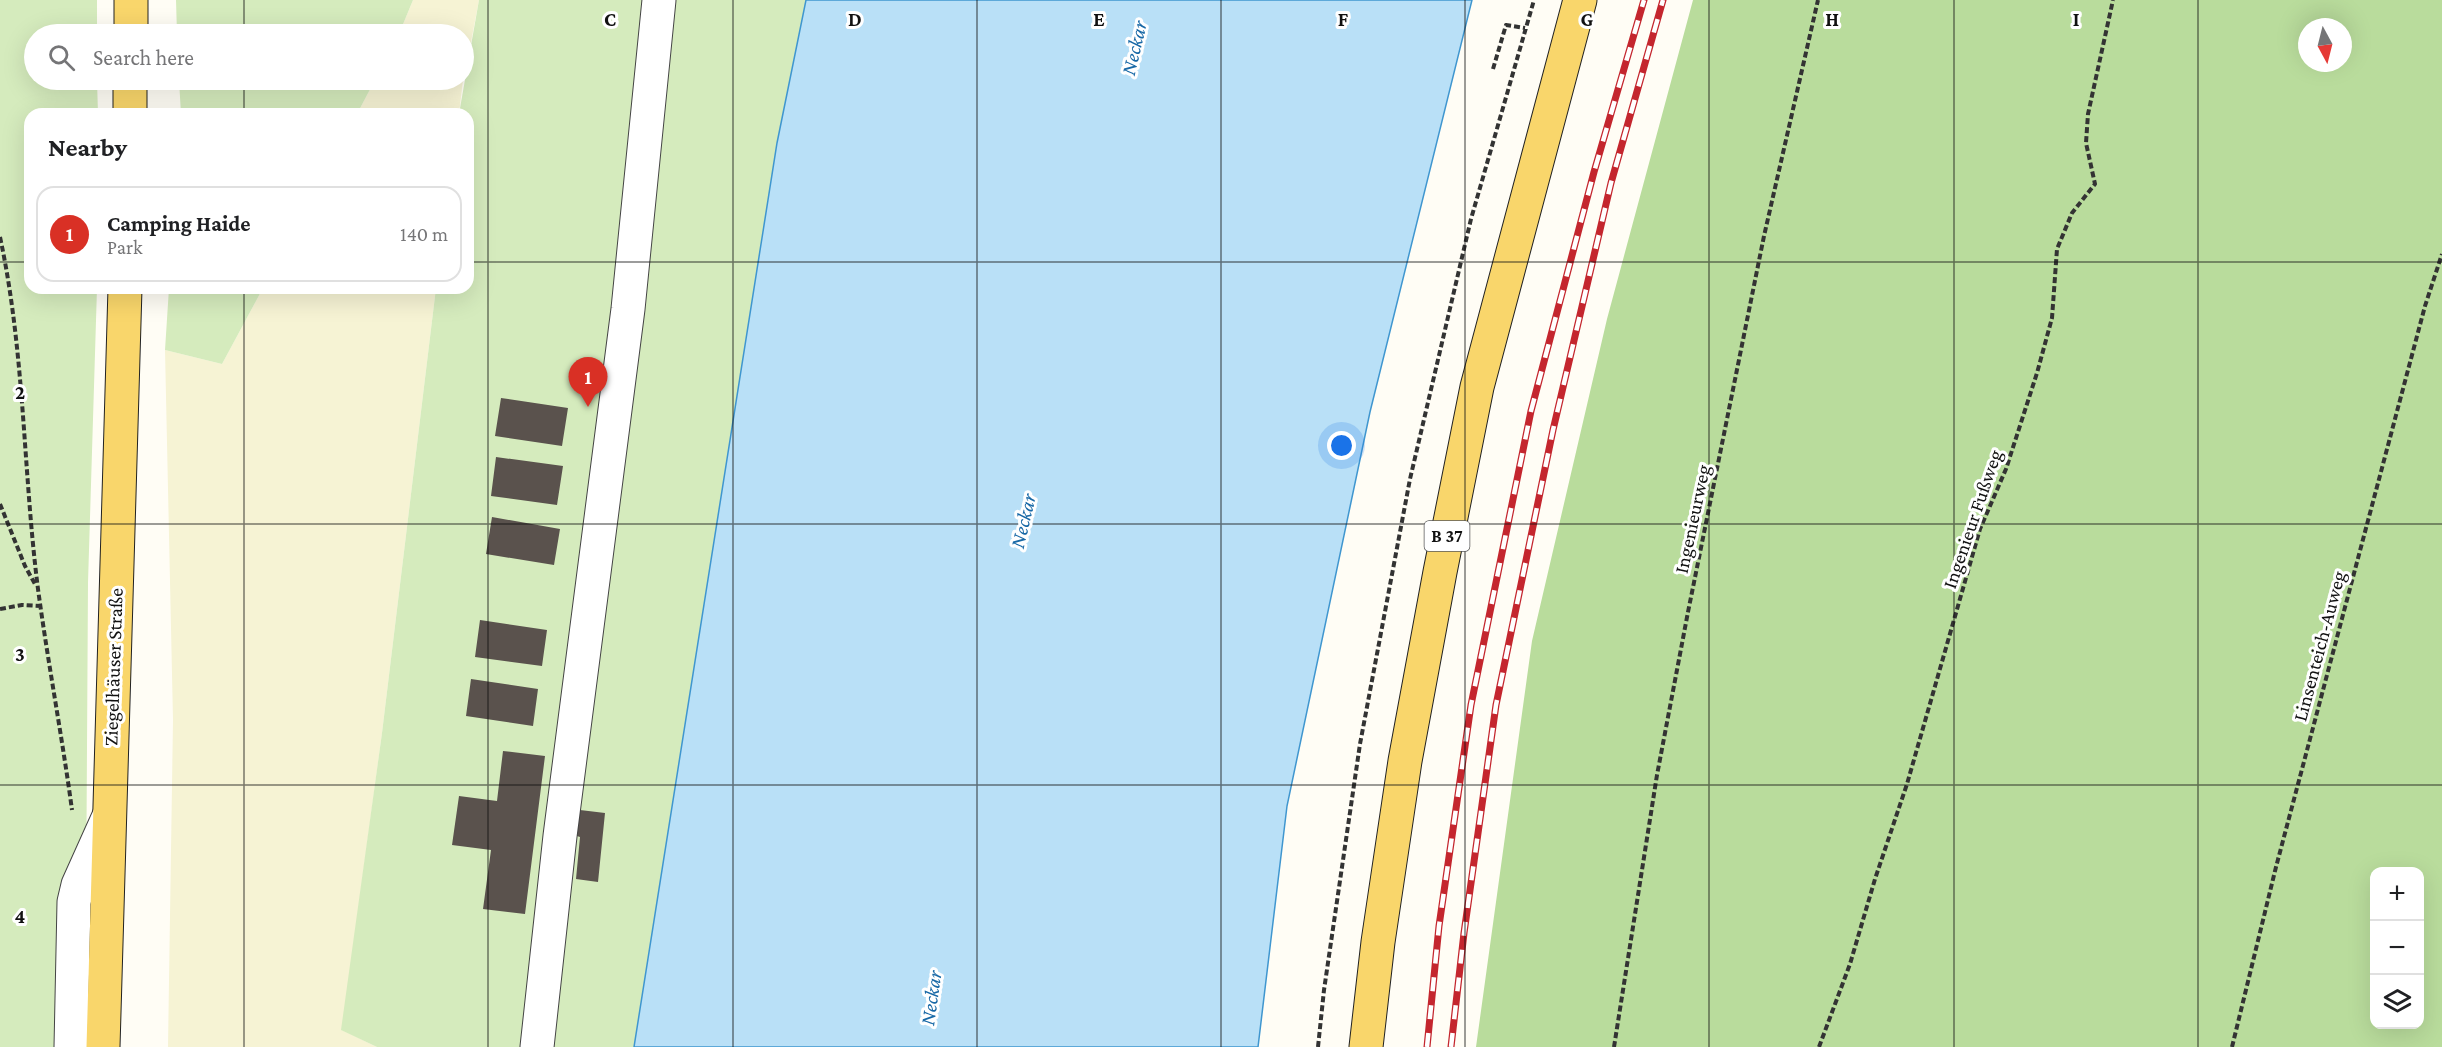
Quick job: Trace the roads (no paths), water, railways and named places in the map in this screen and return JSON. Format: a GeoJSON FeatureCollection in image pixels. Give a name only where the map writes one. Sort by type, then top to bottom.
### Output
{"type":"FeatureCollection","features":[{"type":"Feature","properties":{"kind":"main road"},"geometry":{"type":"LineString","coordinates":[[130,24],[131,0]]}},
{"type":"Feature","properties":{"kind":"main road","name":"B 37"},"geometry":{"type":"LineString","coordinates":[[1366,1047],[1378,942],[1405,761],[1472,410],[1520,219],[1580,0]]}},
{"type":"Feature","properties":{"kind":"main road"},"geometry":{"type":"LineString","coordinates":[[130,90],[130,108]]}},
{"type":"Feature","properties":{"kind":"main road","name":"Ziegelhäuser Straße"},"geometry":{"type":"LineString","coordinates":[[103,1047],[124,294]]}},
{"type":"Feature","properties":{"kind":"lane"},"geometry":{"type":"LineString","coordinates":[[537,1047],[560,836],[629,298],[659,0]]}},
{"type":"Feature","properties":{"kind":"lane"},"geometry":{"type":"LineString","coordinates":[[71,1047],[74,902],[78,885],[109,816]]}},
{"type":"Feature","properties":{"kind":"water","name":"Neckar"},"geometry":{"type":"Polygon","coordinates":[[[806,0],[1472,0],[1370,412],[1287,806],[1258,1047],[634,1047],[777,143],[806,0]]]}},
{"type":"Feature","properties":{"kind":"railway"},"geometry":{"type":"LineString","coordinates":[[1427,1047],[1439,926],[1471,705],[1531,411],[1594,172],[1644,0]]}},
{"type":"Feature","properties":{"kind":"railway"},"geometry":{"type":"LineString","coordinates":[[1451,1047],[1464,933],[1496,705],[1553,430],[1611,183],[1663,0]]}},
{"type":"Feature","properties":{"kind":"place","name":"Camping Haide"},"geometry":{"type":"Point","coordinates":[588,407]}}]}
